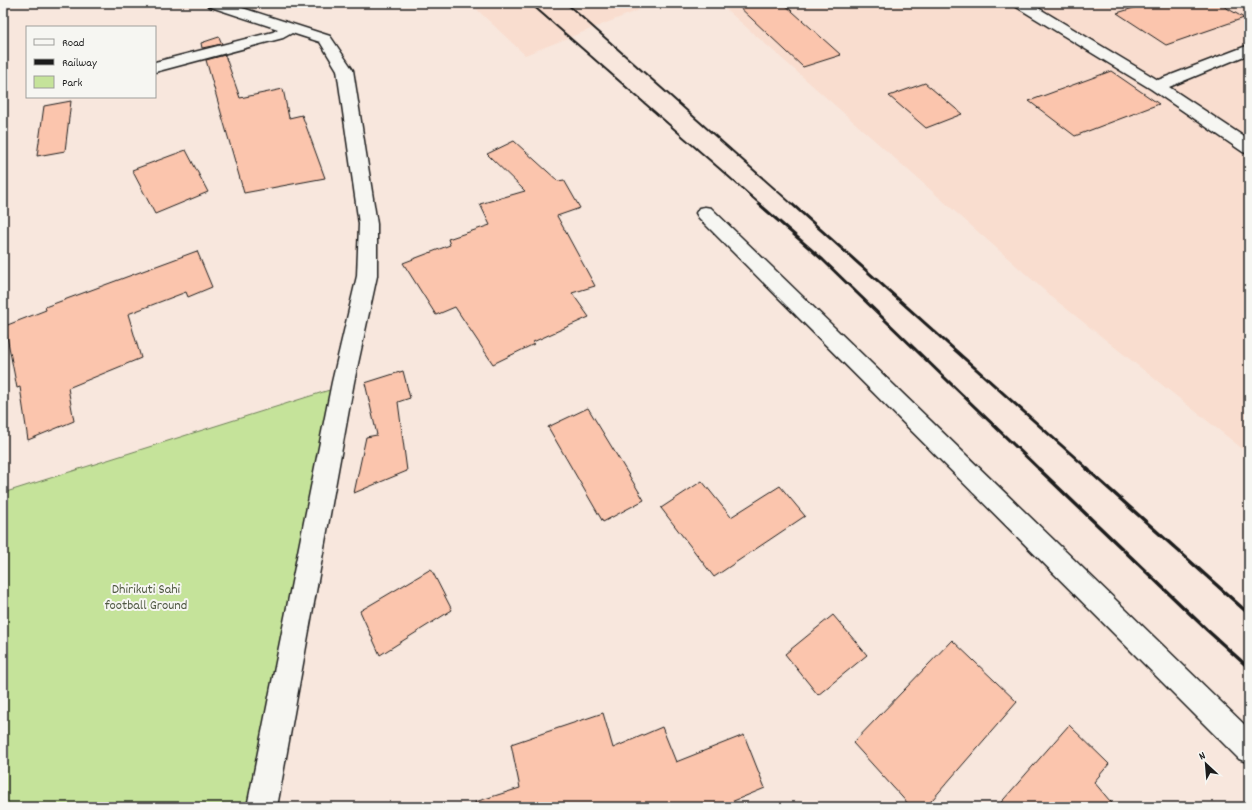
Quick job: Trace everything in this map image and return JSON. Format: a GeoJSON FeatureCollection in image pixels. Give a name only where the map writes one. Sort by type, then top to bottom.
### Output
{"type":"FeatureCollection","features":[{"type":"Feature","properties":{"kind":"street"},"geometry":{"type":"LineString","coordinates":[[213,3],[325,39],[345,70],[368,224],[367,276],[343,382],[262,807]]}},
{"type":"Feature","properties":{"kind":"street"},"geometry":{"type":"LineString","coordinates":[[1020,3],[1157,86],[1249,148]]}},
{"type":"Feature","properties":{"kind":"street"},"geometry":{"type":"LineString","coordinates":[[156,67],[278,35],[290,28]]}},
{"type":"Feature","properties":{"kind":"street"},"geometry":{"type":"LineString","coordinates":[[1157,86],[1249,49]]}},
{"type":"Feature","properties":{"kind":"street"},"geometry":{"type":"LineString","coordinates":[[705,213],[1249,749]]}},
{"type":"Feature","properties":{"kind":"shaded area"},"geometry":{"type":"Polygon","coordinates":[[[470,3],[630,3],[639,10],[525,55],[470,3]]]}},
{"type":"Feature","properties":{"kind":"shaded area"},"geometry":{"type":"Polygon","coordinates":[[[719,3],[1249,3],[1249,454],[1053,298],[719,3]]]}},
{"type":"Feature","properties":{"kind":"green space","name":"Dhirikuti Sahi football Ground"},"geometry":{"type":"Polygon","coordinates":[[[339,387],[247,807],[3,807],[3,493],[339,387]]]}},
{"type":"Feature","properties":{"kind":"building"},"geometry":{"type":"Polygon","coordinates":[[[735,3],[783,3],[841,55],[803,67],[735,3]]]}},
{"type":"Feature","properties":{"kind":"building"},"geometry":{"type":"Polygon","coordinates":[[[1150,3],[1218,3],[1244,18],[1166,45],[1117,13],[1150,3]]]}},
{"type":"Feature","properties":{"kind":"building"},"geometry":{"type":"Polygon","coordinates":[[[219,37],[222,44],[202,48],[201,43],[219,37]]]}},
{"type":"Feature","properties":{"kind":"building"},"geometry":{"type":"Polygon","coordinates":[[[225,55],[240,98],[283,89],[289,118],[302,115],[325,178],[244,193],[206,60],[225,55]]]}},
{"type":"Feature","properties":{"kind":"building"},"geometry":{"type":"Polygon","coordinates":[[[1111,71],[1159,104],[1075,136],[1029,101],[1111,71]]]}},
{"type":"Feature","properties":{"kind":"building"},"geometry":{"type":"Polygon","coordinates":[[[925,83],[962,114],[926,128],[889,96],[925,83]]]}},
{"type":"Feature","properties":{"kind":"building"},"geometry":{"type":"Polygon","coordinates":[[[71,101],[65,151],[37,156],[44,106],[71,101]]]}},
{"type":"Feature","properties":{"kind":"building"},"geometry":{"type":"Polygon","coordinates":[[[514,141],[558,181],[564,180],[580,208],[557,216],[595,286],[572,293],[589,317],[533,342],[534,344],[493,364],[455,307],[436,315],[403,263],[450,245],[448,239],[490,225],[480,204],[525,191],[487,154],[514,141]]]}},
{"type":"Feature","properties":{"kind":"building"},"geometry":{"type":"Polygon","coordinates":[[[186,150],[208,192],[155,214],[132,170],[186,150]]]}},
{"type":"Feature","properties":{"kind":"building"},"geometry":{"type":"Polygon","coordinates":[[[197,251],[212,287],[188,297],[186,292],[128,314],[141,358],[68,388],[74,421],[28,440],[20,387],[17,388],[5,326],[46,310],[45,307],[197,251]]]}},
{"type":"Feature","properties":{"kind":"building"},"geometry":{"type":"Polygon","coordinates":[[[403,371],[410,398],[398,402],[407,471],[354,493],[366,437],[377,435],[365,383],[403,371]]]}},
{"type":"Feature","properties":{"kind":"building"},"geometry":{"type":"Polygon","coordinates":[[[588,408],[644,500],[603,522],[548,427],[588,408]]]}},
{"type":"Feature","properties":{"kind":"building"},"geometry":{"type":"Polygon","coordinates":[[[702,481],[731,517],[780,486],[805,516],[714,577],[661,508],[702,481]]]}},
{"type":"Feature","properties":{"kind":"building"},"geometry":{"type":"Polygon","coordinates":[[[431,569],[452,610],[380,655],[360,611],[431,569]]]}},
{"type":"Feature","properties":{"kind":"building"},"geometry":{"type":"Polygon","coordinates":[[[833,615],[867,655],[818,695],[785,654],[833,615]]]}},
{"type":"Feature","properties":{"kind":"building"},"geometry":{"type":"Polygon","coordinates":[[[952,640],[1017,702],[926,807],[911,807],[853,743],[952,640]]]}},
{"type":"Feature","properties":{"kind":"building"},"geometry":{"type":"Polygon","coordinates":[[[603,713],[613,748],[662,727],[676,762],[744,735],[765,788],[719,807],[476,807],[475,802],[520,788],[511,744],[603,713]]]}},
{"type":"Feature","properties":{"kind":"building"},"geometry":{"type":"Polygon","coordinates":[[[1069,725],[1109,764],[1094,782],[1115,807],[997,807],[1069,725]]]}},
{"type":"Feature","properties":{"kind":"railway"},"geometry":{"type":"LineString","coordinates":[[530,3],[761,205]]}},
{"type":"Feature","properties":{"kind":"railway"},"geometry":{"type":"LineString","coordinates":[[566,3],[793,205]]}},
{"type":"Feature","properties":{"kind":"railway"},"geometry":{"type":"LineString","coordinates":[[759,204],[823,260],[1040,470]]}},
{"type":"Feature","properties":{"kind":"railway"},"geometry":{"type":"LineString","coordinates":[[792,204],[1089,470]]}},
{"type":"Feature","properties":{"kind":"railway"},"geometry":{"type":"LineString","coordinates":[[1039,469],[1207,630],[1249,668]]}},
{"type":"Feature","properties":{"kind":"railway"},"geometry":{"type":"LineString","coordinates":[[1087,469],[1249,614]]}}]}
